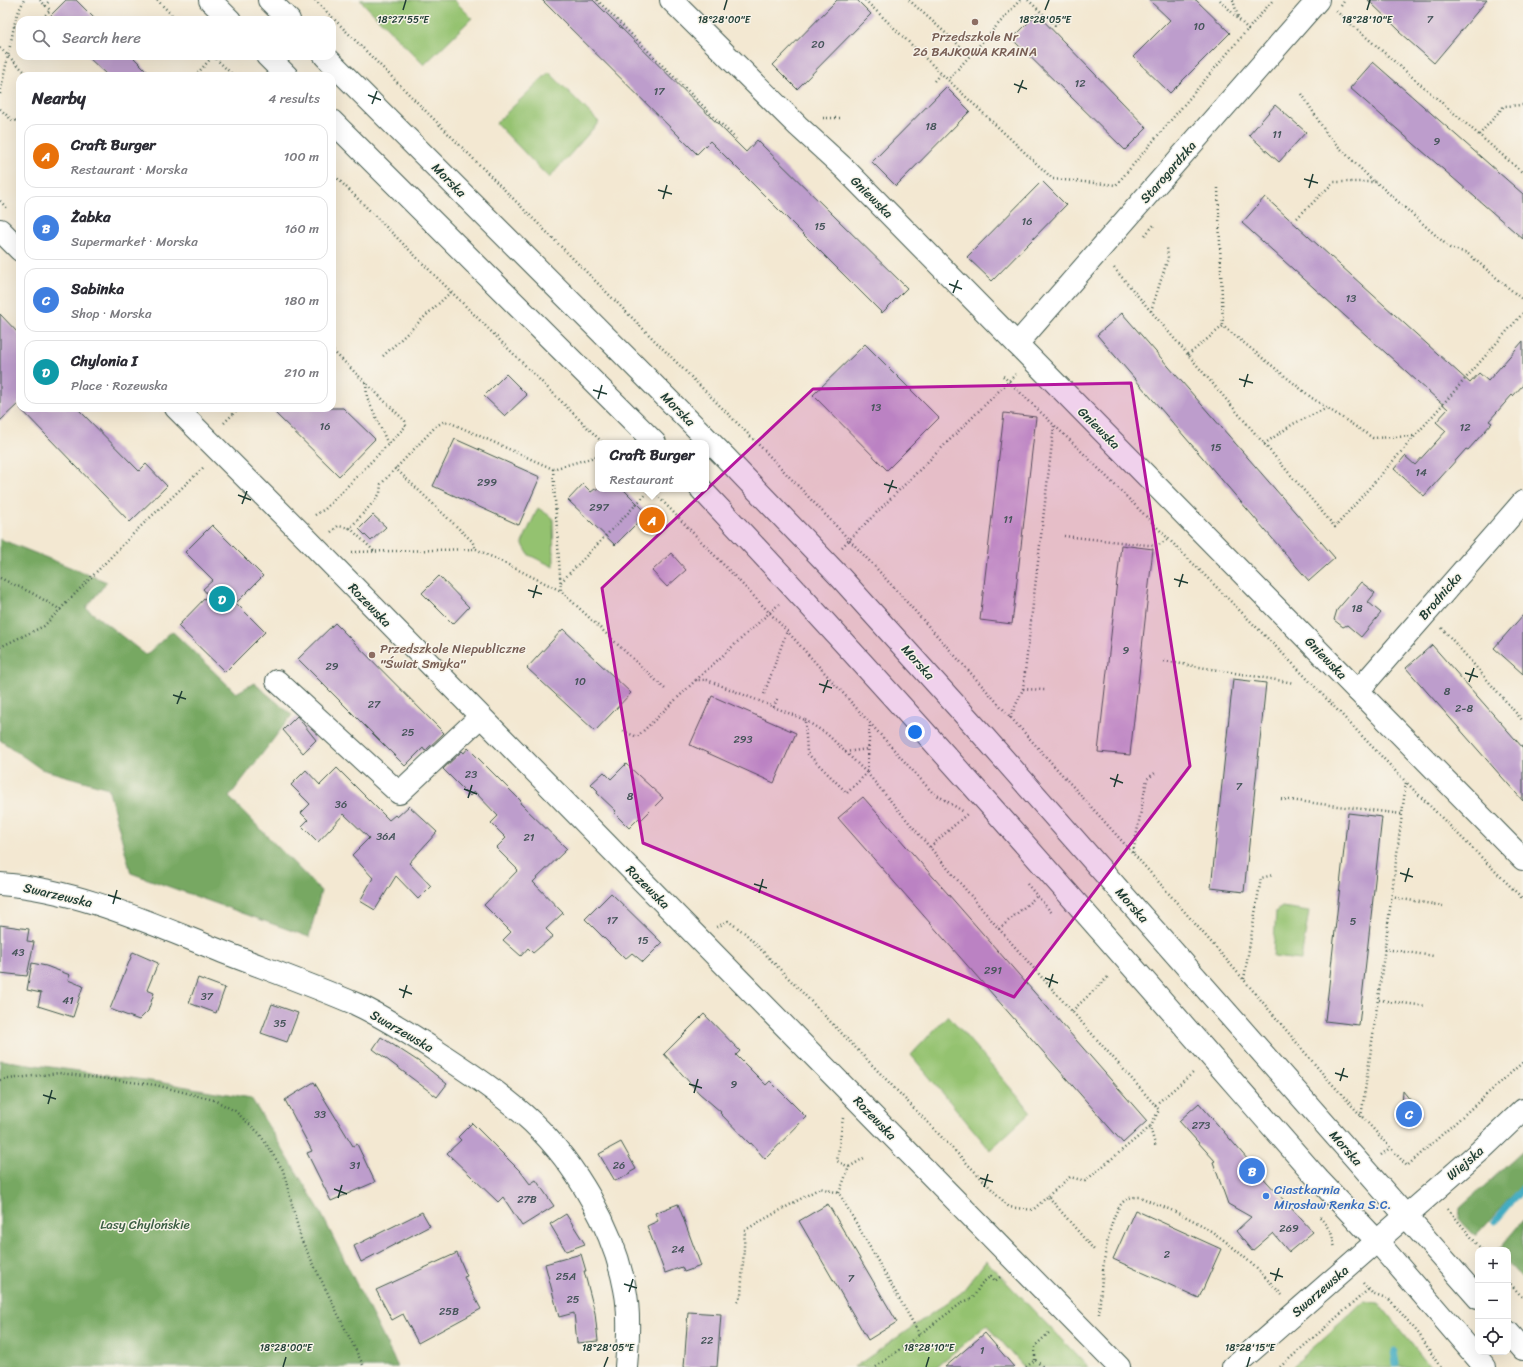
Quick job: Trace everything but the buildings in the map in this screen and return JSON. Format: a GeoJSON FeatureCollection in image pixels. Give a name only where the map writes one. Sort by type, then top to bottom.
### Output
{"type":"FeatureCollection","features":[{"type":"Feature","properties":{"kind":"street"},"geometry":{"type":"LineString","coordinates":[[210,0],[226,16]]}},
{"type":"Feature","properties":{"kind":"street"},"geometry":{"type":"LineString","coordinates":[[269,0],[285,16]]}},
{"type":"Feature","properties":{"kind":"street","name":"Gniewska"},"geometry":{"type":"LineString","coordinates":[[671,0],[798,126],[846,170],[1523,859]]}},
{"type":"Feature","properties":{"kind":"street","name":"Starogardzka"},"geometry":{"type":"LineString","coordinates":[[1017,344],[1318,0]]}},
{"type":"Feature","properties":{"kind":"street"},"geometry":{"type":"LineString","coordinates":[[271,60],[283,72]]}},
{"type":"Feature","properties":{"kind":"street","name":"Morska"},"geometry":{"type":"LineString","coordinates":[[329,60],[707,440]]}},
{"type":"Feature","properties":{"kind":"street"},"geometry":{"type":"LineString","coordinates":[[336,125],[652,440]]}},
{"type":"Feature","properties":{"kind":"street"},"geometry":{"type":"LineString","coordinates":[[0,230],[16,246]]}},
{"type":"Feature","properties":{"kind":"street","name":"Rozewska"},"geometry":{"type":"LineString","coordinates":[[180,412],[307,539],[1119,1367]]}},
{"type":"Feature","properties":{"kind":"street","name":"Morska"},"geometry":{"type":"LineString","coordinates":[[709,442],[841,578],[980,732],[1406,1214],[1475,1294]]}},
{"type":"Feature","properties":{"kind":"street"},"geometry":{"type":"LineString","coordinates":[[704,492],[796,589],[967,779],[1318,1179],[1377,1241],[1485,1367]]}},
{"type":"Feature","properties":{"kind":"street","name":"Brodnicka"},"geometry":{"type":"LineString","coordinates":[[1358,691],[1523,502]]}},
{"type":"Feature","properties":{"kind":"street"},"geometry":{"type":"LineString","coordinates":[[277,681],[399,793],[480,717]]}},
{"type":"Feature","properties":{"kind":"street","name":"Swarzewska"},"geometry":{"type":"LineString","coordinates":[[0,884],[42,889],[65,894],[103,906],[356,1005],[414,1037],[479,1078],[532,1122],[566,1160],[587,1192],[606,1229],[620,1267],[626,1292],[628,1340],[626,1367]]}},
{"type":"Feature","properties":{"kind":"street","name":"Wiejska"},"geometry":{"type":"LineString","coordinates":[[1406,1214],[1480,1151],[1523,1110]]}},
{"type":"Feature","properties":{"kind":"street","name":"Swarzewska"},"geometry":{"type":"LineString","coordinates":[[1233,1367],[1406,1214]]}},
{"type":"Feature","properties":{"kind":"street"},"geometry":{"type":"LineString","coordinates":[[1511,1335],[1523,1349]]}},
{"type":"Feature","properties":{"kind":"path"},"geometry":{"type":"LineString","coordinates":[[16,16],[24,0]]}},
{"type":"Feature","properties":{"kind":"path"},"geometry":{"type":"LineString","coordinates":[[40,0],[50,10],[45,16]]}},
{"type":"Feature","properties":{"kind":"path"},"geometry":{"type":"LineString","coordinates":[[157,0],[173,16]]}},
{"type":"Feature","properties":{"kind":"path"},"geometry":{"type":"LineString","coordinates":[[597,0],[736,139]]}},
{"type":"Feature","properties":{"kind":"path"},"geometry":{"type":"LineString","coordinates":[[865,0],[1054,179],[1116,185],[1273,0]]}},
{"type":"Feature","properties":{"kind":"path"},"geometry":{"type":"LineString","coordinates":[[909,0],[957,43],[972,54]]}},
{"type":"Feature","properties":{"kind":"path"},"geometry":{"type":"LineString","coordinates":[[948,80],[1020,0]]}},
{"type":"Feature","properties":{"kind":"path"},"geometry":{"type":"LineString","coordinates":[[1028,0],[1055,25],[1063,16]]}},
{"type":"Feature","properties":{"kind":"path"},"geometry":{"type":"LineString","coordinates":[[1220,0],[1248,29]]}},
{"type":"Feature","properties":{"kind":"path"},"geometry":{"type":"LineString","coordinates":[[1233,0],[1238,18]]}},
{"type":"Feature","properties":{"kind":"path"},"geometry":{"type":"LineString","coordinates":[[1345,0],[1336,11],[1523,173]]}},
{"type":"Feature","properties":{"kind":"path"},"geometry":{"type":"LineString","coordinates":[[45,6],[49,1]]}},
{"type":"Feature","properties":{"kind":"path"},"geometry":{"type":"LineString","coordinates":[[0,94],[16,17]]}},
{"type":"Feature","properties":{"kind":"path"},"geometry":{"type":"LineString","coordinates":[[0,48],[25,72]]}},
{"type":"Feature","properties":{"kind":"path"},"geometry":{"type":"LineString","coordinates":[[199,72],[209,60]]}},
{"type":"Feature","properties":{"kind":"path"},"geometry":{"type":"LineString","coordinates":[[217,60],[230,72]]}},
{"type":"Feature","properties":{"kind":"path"},"geometry":{"type":"LineString","coordinates":[[934,81],[941,73]]}},
{"type":"Feature","properties":{"kind":"path"},"geometry":{"type":"LineString","coordinates":[[1302,94],[1328,136],[1373,182]]}},
{"type":"Feature","properties":{"kind":"path"},"geometry":{"type":"LineString","coordinates":[[1479,135],[1504,106],[1523,105]]}},
{"type":"Feature","properties":{"kind":"path"},"geometry":{"type":"LineString","coordinates":[[0,109],[13,121],[16,121]]}},
{"type":"Feature","properties":{"kind":"path"},"geometry":{"type":"LineString","coordinates":[[336,177],[600,440]]}},
{"type":"Feature","properties":{"kind":"path"},"geometry":{"type":"LineString","coordinates":[[1297,218],[1334,182],[1376,182],[1450,248],[1467,253],[1523,300]]}},
{"type":"Feature","properties":{"kind":"path"},"geometry":{"type":"LineString","coordinates":[[1218,188],[1223,326],[1312,398],[1373,438],[1415,436]]}},
{"type":"Feature","properties":{"kind":"path"},"geometry":{"type":"LineString","coordinates":[[1144,236],[1154,225]]}},
{"type":"Feature","properties":{"kind":"path"},"geometry":{"type":"LineString","coordinates":[[1150,311],[1168,258],[1167,247]]}},
{"type":"Feature","properties":{"kind":"path"},"geometry":{"type":"LineString","coordinates":[[1119,263],[1114,268],[1335,527],[1523,313]]}},
{"type":"Feature","properties":{"kind":"path"},"geometry":{"type":"LineString","coordinates":[[383,356],[451,292]]}},
{"type":"Feature","properties":{"kind":"path"},"geometry":{"type":"LineString","coordinates":[[1188,354],[1223,326]]}},
{"type":"Feature","properties":{"kind":"path"},"geometry":{"type":"LineString","coordinates":[[311,515],[317,515],[325,509],[406,426],[405,422],[336,354]]}},
{"type":"Feature","properties":{"kind":"path"},"geometry":{"type":"LineString","coordinates":[[1003,376],[1296,667],[1406,782],[1523,899]]}},
{"type":"Feature","properties":{"kind":"path"},"geometry":{"type":"LineString","coordinates":[[849,541],[1009,381]]}},
{"type":"Feature","properties":{"kind":"path"},"geometry":{"type":"LineString","coordinates":[[366,383],[367,397],[388,444]]}},
{"type":"Feature","properties":{"kind":"path"},"geometry":{"type":"LineString","coordinates":[[1264,444],[1293,424],[1328,408]]}},
{"type":"Feature","properties":{"kind":"path"},"geometry":{"type":"LineString","coordinates":[[223,425],[235,412]]}},
{"type":"Feature","properties":{"kind":"path"},"geometry":{"type":"LineString","coordinates":[[350,528],[377,498],[380,493],[380,484],[436,426],[443,422],[451,423],[553,469],[595,457]]}},
{"type":"Feature","properties":{"kind":"path"},"geometry":{"type":"LineString","coordinates":[[1010,718],[1023,689],[1054,426]]}},
{"type":"Feature","properties":{"kind":"path"},"geometry":{"type":"LineString","coordinates":[[0,647],[44,626],[138,530],[207,464]]}},
{"type":"Feature","properties":{"kind":"path"},"geometry":{"type":"LineString","coordinates":[[395,468],[472,541],[476,548]]}},
{"type":"Feature","properties":{"kind":"path"},"geometry":{"type":"LineString","coordinates":[[553,469],[561,591]]}},
{"type":"Feature","properties":{"kind":"path"},"geometry":{"type":"LineString","coordinates":[[560,582],[648,492]]}},
{"type":"Feature","properties":{"kind":"path"},"geometry":{"type":"LineString","coordinates":[[654,492],[787,632],[932,792],[967,814],[972,820]]}},
{"type":"Feature","properties":{"kind":"path"},"geometry":{"type":"LineString","coordinates":[[330,533],[338,526],[350,528],[374,552]]}},
{"type":"Feature","properties":{"kind":"path"},"geometry":{"type":"LineString","coordinates":[[326,529],[335,538]]}},
{"type":"Feature","properties":{"kind":"path"},"geometry":{"type":"LineString","coordinates":[[1064,536],[1158,546],[1168,539]]}},
{"type":"Feature","properties":{"kind":"path"},"geometry":{"type":"LineString","coordinates":[[349,552],[476,548],[561,591],[666,690]]}},
{"type":"Feature","properties":{"kind":"path"},"geometry":{"type":"LineString","coordinates":[[0,578],[32,593],[60,610]]}},
{"type":"Feature","properties":{"kind":"path"},"geometry":{"type":"LineString","coordinates":[[1427,611],[1523,721]]}},
{"type":"Feature","properties":{"kind":"path"},"geometry":{"type":"LineString","coordinates":[[623,731],[637,737],[696,680],[769,614]]}},
{"type":"Feature","properties":{"kind":"path"},"geometry":{"type":"LineString","coordinates":[[764,694],[787,632]]}},
{"type":"Feature","properties":{"kind":"path"},"geometry":{"type":"LineString","coordinates":[[1164,661],[1294,683]]}},
{"type":"Feature","properties":{"kind":"path"},"geometry":{"type":"LineString","coordinates":[[696,680],[707,680],[805,720],[826,734],[867,773],[999,929],[1159,1110],[1150,1127],[1085,1181],[1070,1177],[1033,1210],[1009,1207],[746,933],[728,921],[716,928]]}},
{"type":"Feature","properties":{"kind":"path"},"geometry":{"type":"LineString","coordinates":[[1023,689],[1046,690]]}},
{"type":"Feature","properties":{"kind":"path"},"geometry":{"type":"LineString","coordinates":[[774,708],[777,699]]}},
{"type":"Feature","properties":{"kind":"path"},"geometry":{"type":"LineString","coordinates":[[805,720],[807,753],[847,793],[867,773],[870,723]]}},
{"type":"Feature","properties":{"kind":"path"},"geometry":{"type":"LineString","coordinates":[[845,752],[868,749]]}},
{"type":"Feature","properties":{"kind":"path"},"geometry":{"type":"LineString","coordinates":[[1132,853],[1146,779],[1155,773]]}},
{"type":"Feature","properties":{"kind":"path"},"geometry":{"type":"LineString","coordinates":[[1361,1117],[1379,1000],[1384,949],[1406,782]]}},
{"type":"Feature","properties":{"kind":"path"},"geometry":{"type":"LineString","coordinates":[[1281,799],[1402,814]]}},
{"type":"Feature","properties":{"kind":"path"},"geometry":{"type":"LineString","coordinates":[[930,847],[967,814]]}},
{"type":"Feature","properties":{"kind":"path"},"geometry":{"type":"LineString","coordinates":[[1244,980],[1261,878],[1273,875]]}},
{"type":"Feature","properties":{"kind":"path"},"geometry":{"type":"LineString","coordinates":[[1022,878],[1055,916]]}},
{"type":"Feature","properties":{"kind":"path"},"geometry":{"type":"LineString","coordinates":[[999,929],[1037,896]]}},
{"type":"Feature","properties":{"kind":"path"},"geometry":{"type":"LineString","coordinates":[[1391,897],[1443,906]]}},
{"type":"Feature","properties":{"kind":"path"},"geometry":{"type":"LineString","coordinates":[[1384,949],[1434,956]]}},
{"type":"Feature","properties":{"kind":"path"},"geometry":{"type":"LineString","coordinates":[[1072,1011],[1109,976],[1104,971]]}},
{"type":"Feature","properties":{"kind":"path"},"geometry":{"type":"LineString","coordinates":[[1379,1000],[1426,1006]]}},
{"type":"Feature","properties":{"kind":"path"},"geometry":{"type":"LineString","coordinates":[[1407,1166],[1523,1062]]}},
{"type":"Feature","properties":{"kind":"path"},"geometry":{"type":"LineString","coordinates":[[1155,1105],[1194,1072],[1199,1077]]}},
{"type":"Feature","properties":{"kind":"path"},"geometry":{"type":"LineString","coordinates":[[0,1080],[59,1073],[156,1085],[214,1100],[236,1111],[259,1133],[283,1170],[301,1238],[364,1367]]}},
{"type":"Feature","properties":{"kind":"path"},"geometry":{"type":"LineString","coordinates":[[843,1118],[838,1161],[849,1167]]}},
{"type":"Feature","properties":{"kind":"path"},"geometry":{"type":"LineString","coordinates":[[1150,1127],[1156,1148]]}},
{"type":"Feature","properties":{"kind":"path"},"geometry":{"type":"LineString","coordinates":[[839,1194],[849,1167],[864,1158]]}},
{"type":"Feature","properties":{"kind":"path"},"geometry":{"type":"LineString","coordinates":[[737,1302],[741,1296],[745,1230],[820,1188],[839,1194],[920,1335]]}},
{"type":"Feature","properties":{"kind":"path"},"geometry":{"type":"LineString","coordinates":[[1048,1196],[1094,1250]]}},
{"type":"Feature","properties":{"kind":"path"},"geometry":{"type":"LineString","coordinates":[[1098,1316],[1106,1243],[1115,1216],[1122,1203],[1130,1197],[1140,1197],[1196,1222],[1219,1237],[1256,1267],[1283,1296]]}},
{"type":"Feature","properties":{"kind":"path"},"geometry":{"type":"LineString","coordinates":[[1447,1210],[1479,1247]]}},
{"type":"Feature","properties":{"kind":"path"},"geometry":{"type":"LineString","coordinates":[[1320,1216],[1331,1232],[1335,1248]]}},
{"type":"Feature","properties":{"kind":"path"},"geometry":{"type":"LineString","coordinates":[[876,1367],[963,1302],[973,1298],[981,1284],[991,1276],[995,1281],[1004,1272]]}},
{"type":"Feature","properties":{"kind":"path"},"geometry":{"type":"LineString","coordinates":[[1510,1283],[1523,1298]]}},
{"type":"Feature","properties":{"kind":"path"},"geometry":{"type":"LineString","coordinates":[[1280,1367],[1369,1289]]}},
{"type":"Feature","properties":{"kind":"path"},"geometry":{"type":"LineString","coordinates":[[1372,1293],[1389,1299],[1419,1334],[1440,1367]]}},
{"type":"Feature","properties":{"kind":"path"},"geometry":{"type":"LineString","coordinates":[[1043,1367],[1035,1360],[1035,1346],[1055,1328]]}},
{"type":"Feature","properties":{"kind":"path"},"geometry":{"type":"LineString","coordinates":[[1026,1367],[1035,1360]]}},
{"type":"Feature","properties":{"kind":"highlighted area"},"geometry":{"type":"Polygon","coordinates":[[[1131,383],[1190,766],[1014,997],[643,843],[602,588],[813,389],[1131,383]]]}},
{"type":"Feature","properties":{"kind":"green space"},"geometry":{"type":"Polygon","coordinates":[[[360,0],[454,0],[472,18],[424,65],[360,0]]]}},
{"type":"Feature","properties":{"kind":"green space"},"geometry":{"type":"Polygon","coordinates":[[[549,72],[599,122],[549,178],[496,123],[549,72]]]}},
{"type":"Feature","properties":{"kind":"green space"},"geometry":{"type":"Polygon","coordinates":[[[538,508],[553,518],[554,567],[529,555],[522,543],[538,508]]]}},
{"type":"Feature","properties":{"kind":"green space"},"geometry":{"type":"Polygon","coordinates":[[[0,539],[107,582],[86,608],[146,655],[172,631],[236,693],[254,683],[292,715],[229,797],[321,891],[309,937],[131,873],[108,788],[41,769],[0,740],[0,539]]]}},
{"type":"Feature","properties":{"kind":"green space"},"geometry":{"type":"Polygon","coordinates":[[[1282,907],[1309,911],[1301,960],[1273,957],[1276,911],[1282,907]]]}},
{"type":"Feature","properties":{"kind":"green space"},"geometry":{"type":"Polygon","coordinates":[[[948,1015],[1031,1112],[990,1150],[911,1055],[948,1015]]]}},
{"type":"Feature","properties":{"kind":"green space","name":"Lasy Chylońskie"},"geometry":{"type":"Polygon","coordinates":[[[0,1060],[158,1082],[251,1098],[318,1207],[398,1367],[0,1367],[0,1060]]]}},
{"type":"Feature","properties":{"kind":"green space"},"geometry":{"type":"Polygon","coordinates":[[[1523,1151],[1523,1184],[1475,1236],[1459,1219],[1460,1208],[1523,1151]]]}},
{"type":"Feature","properties":{"kind":"green space"},"geometry":{"type":"Polygon","coordinates":[[[1523,1220],[1523,1280],[1511,1266],[1511,1247],[1500,1247],[1523,1220]]]}},
{"type":"Feature","properties":{"kind":"green space"},"geometry":{"type":"Polygon","coordinates":[[[986,1261],[1088,1367],[1024,1367],[987,1325],[936,1367],[854,1367],[961,1293],[986,1261]]]}},
{"type":"Feature","properties":{"kind":"green space"},"geometry":{"type":"Polygon","coordinates":[[[1364,1301],[1379,1303],[1430,1367],[1292,1367],[1364,1301]]]}},
{"type":"Feature","properties":{"kind":"waterway"},"geometry":{"type":"LineString","coordinates":[[1495,1221],[1523,1188]]}},
{"type":"Feature","properties":{"kind":"waterway"},"geometry":{"type":"LineString","coordinates":[[1394,1351],[1396,1364]]}},
{"type":"Feature","properties":{"kind":"place","name":"Przedszkole Nr 26 BAJKOWA KRAINA"},"geometry":{"type":"Point","coordinates":[975,22]}},
{"type":"Feature","properties":{"kind":"place","name":"Craft Burger"},"geometry":{"type":"Point","coordinates":[652,520]}},
{"type":"Feature","properties":{"kind":"place","name":"Chylonia I"},"geometry":{"type":"Point","coordinates":[222,599]}},
{"type":"Feature","properties":{"kind":"place","name":"Przedszkole Niepubliczne \"Świat Smyka\""},"geometry":{"type":"Point","coordinates":[372,655]}},
{"type":"Feature","properties":{"kind":"place","name":"Sabinka"},"geometry":{"type":"Point","coordinates":[1409,1114]}},
{"type":"Feature","properties":{"kind":"place","name":"Żabka"},"geometry":{"type":"Point","coordinates":[1252,1171]}},
{"type":"Feature","properties":{"kind":"place","name":"Ciastkarnia Mirosław Renka S.C."},"geometry":{"type":"Point","coordinates":[1266,1196]}}]}
